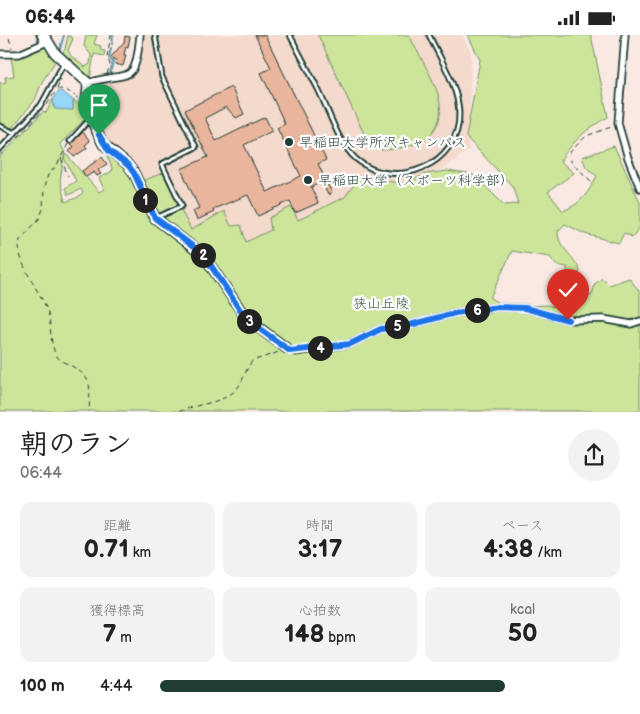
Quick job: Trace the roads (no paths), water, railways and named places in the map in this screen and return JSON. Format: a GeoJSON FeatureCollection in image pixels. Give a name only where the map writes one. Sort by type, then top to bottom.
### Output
{"type":"FeatureCollection","features":[{"type":"Feature","properties":{"kind":"street"},"geometry":{"type":"LineString","coordinates":[[88,83],[108,77],[124,77],[132,73],[136,67],[140,35]]}},
{"type":"Feature","properties":{"kind":"street"},"geometry":{"type":"LineString","coordinates":[[625,35],[617,110],[618,125],[640,188]]}},
{"type":"Feature","properties":{"kind":"street"},"geometry":{"type":"LineString","coordinates":[[0,54],[22,53],[45,41],[64,63],[88,83]]}},
{"type":"Feature","properties":{"kind":"street"},"geometry":{"type":"LineString","coordinates":[[88,83],[90,119],[103,144],[128,165],[134,173],[155,218],[204,255],[246,319],[286,348],[295,352],[350,344],[381,329],[410,325],[455,313],[498,307],[525,308],[568,320],[603,319],[632,324],[640,321]]}},
{"type":"Feature","properties":{"kind":"lane"},"geometry":{"type":"LineString","coordinates":[[39,35],[45,41]]}},
{"type":"Feature","properties":{"kind":"lane"},"geometry":{"type":"LineString","coordinates":[[155,35],[162,77],[196,147],[162,164],[182,206],[155,218]]}},
{"type":"Feature","properties":{"kind":"lane"},"geometry":{"type":"LineString","coordinates":[[290,35],[350,152],[368,167],[384,174],[395,175],[409,173],[433,163],[451,143],[458,124],[459,114],[453,86],[429,35]]}},
{"type":"Feature","properties":{"kind":"lane"},"geometry":{"type":"LineString","coordinates":[[0,149],[41,105],[64,63]]}},
{"type":"Feature","properties":{"kind":"lane"},"geometry":{"type":"LineString","coordinates":[[70,141],[90,119]]}},
{"type":"Feature","properties":{"kind":"lane"},"geometry":{"type":"LineString","coordinates":[[0,126],[16,133]]}},
{"type":"Feature","properties":{"kind":"water"},"geometry":{"type":"Polygon","coordinates":[[[61,91],[73,100],[73,110],[55,109],[54,99],[56,94],[61,91]]]}},
{"type":"Feature","properties":{"kind":"waterway"},"geometry":{"type":"LineString","coordinates":[[60,49],[64,35]]}},
{"type":"Feature","properties":{"kind":"waterway"},"geometry":{"type":"LineString","coordinates":[[112,44],[113,35]]}},
{"type":"Feature","properties":{"kind":"waterway"},"geometry":{"type":"LineString","coordinates":[[110,73],[113,62],[109,58],[111,48]]}},
{"type":"Feature","properties":{"kind":"place","name":"早稲田大学所沢キャンパス"},"geometry":{"type":"Point","coordinates":[289,142]}},
{"type":"Feature","properties":{"kind":"place","name":"早稲田大学（スポーツ科学部）"},"geometry":{"type":"Point","coordinates":[308,180]}},
{"type":"Feature","properties":{"kind":"park label","name":"狭山丘陵"},"geometry":{"type":"Point","coordinates":[381,303]}}]}
